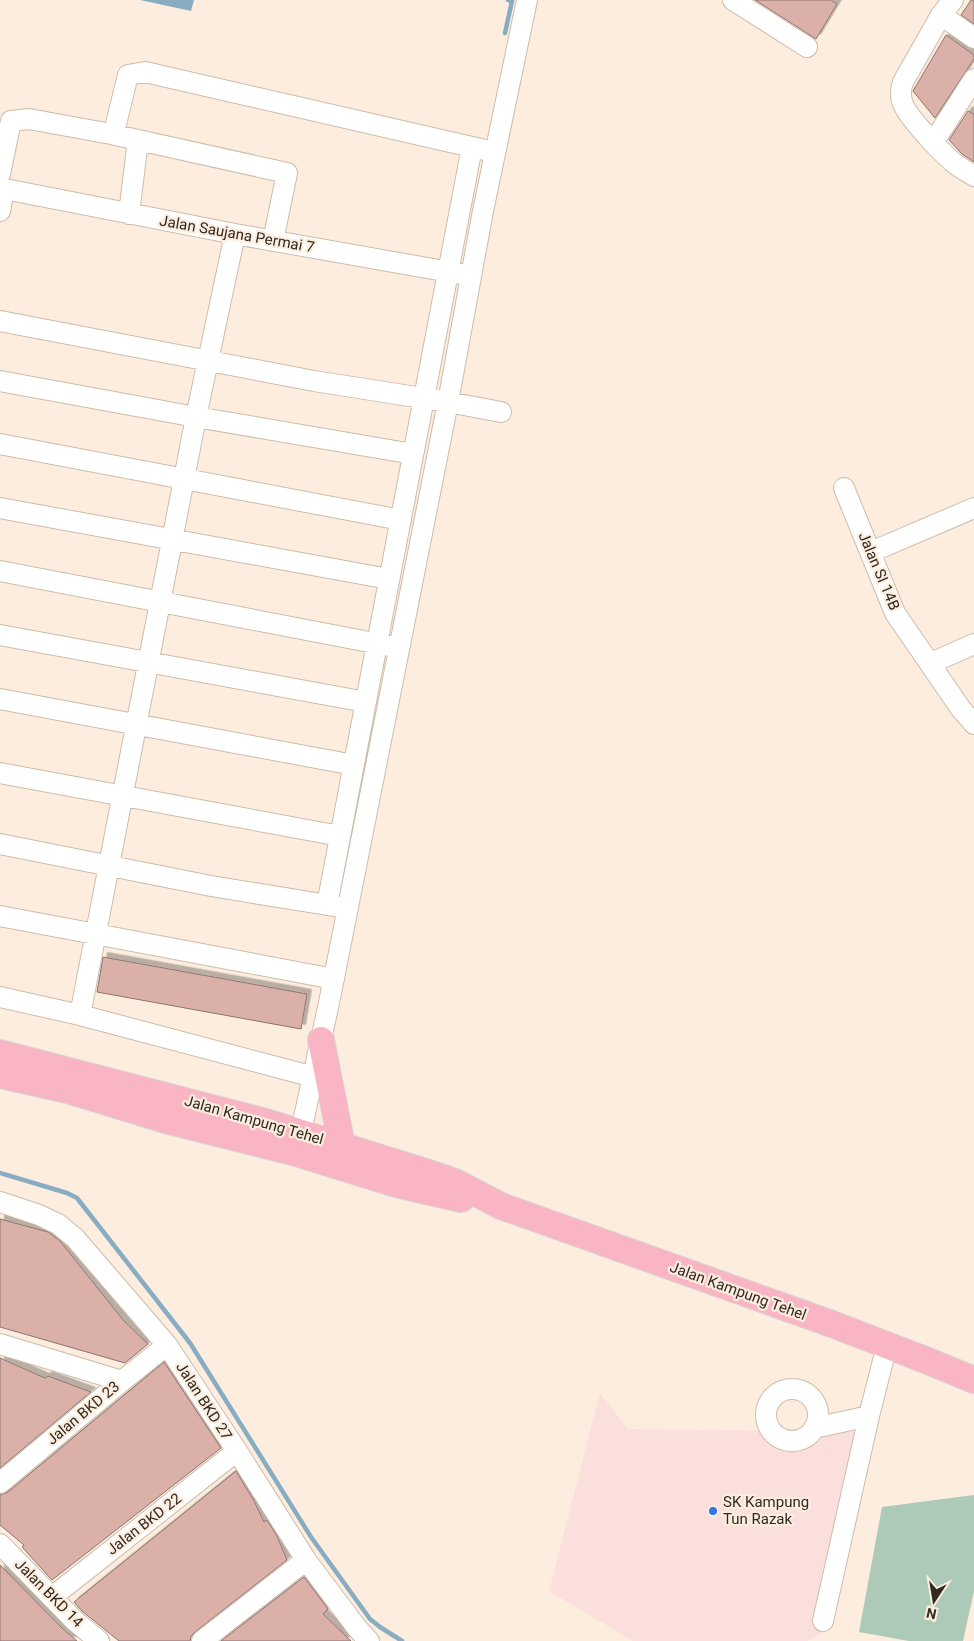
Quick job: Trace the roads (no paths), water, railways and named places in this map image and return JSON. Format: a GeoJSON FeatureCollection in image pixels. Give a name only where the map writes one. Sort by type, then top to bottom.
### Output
{"type":"FeatureCollection","features":[{"type":"Feature","properties":{"kind":"main road"},"geometry":{"type":"LineString","coordinates":[[321,1040],[342,1146]]}},
{"type":"Feature","properties":{"kind":"main road","name":"Jalan Kampung Tehel"},"geometry":{"type":"LineString","coordinates":[[0,1053],[136,1087],[299,1143],[424,1191],[501,1206]]}},
{"type":"Feature","properties":{"kind":"main road"},"geometry":{"type":"LineString","coordinates":[[0,1061],[57,1075],[136,1087]]}},
{"type":"Feature","properties":{"kind":"main road","name":"Jalan Kampung Tehel"},"geometry":{"type":"LineString","coordinates":[[0,1075],[68,1090],[169,1120],[299,1143],[342,1146],[455,1182],[501,1206],[887,1345],[974,1380]]}},
{"type":"Feature","properties":{"kind":"main road"},"geometry":{"type":"LineString","coordinates":[[0,1081],[68,1090]]}},
{"type":"Feature","properties":{"kind":"street"},"geometry":{"type":"LineString","coordinates":[[299,1143],[334,979],[448,402],[494,152],[526,0]]}},
{"type":"Feature","properties":{"kind":"street"},"geometry":{"type":"LineString","coordinates":[[733,0],[807,47]]}},
{"type":"Feature","properties":{"kind":"street"},"geometry":{"type":"LineString","coordinates":[[974,38],[947,8],[903,82],[901,91],[906,111],[954,163],[974,176]]}},
{"type":"Feature","properties":{"kind":"street"},"geometry":{"type":"LineString","coordinates":[[111,134],[115,128],[128,75],[144,72],[494,152]]}},
{"type":"Feature","properties":{"kind":"street"},"geometry":{"type":"LineString","coordinates":[[933,142],[974,79]]}},
{"type":"Feature","properties":{"kind":"street"},"geometry":{"type":"LineString","coordinates":[[0,211],[1,184],[11,121],[29,119],[111,134],[287,173],[273,241]]}},
{"type":"Feature","properties":{"kind":"street"},"geometry":{"type":"LineString","coordinates":[[129,214],[138,140]]}},
{"type":"Feature","properties":{"kind":"street"},"geometry":{"type":"LineString","coordinates":[[327,905],[472,147]]}},
{"type":"Feature","properties":{"kind":"street","name":"Jalan Saujana Permai 7"},"geometry":{"type":"LineString","coordinates":[[1,184],[129,214],[470,276]]}},
{"type":"Feature","properties":{"kind":"street"},"geometry":{"type":"LineString","coordinates":[[80,1015],[196,417],[235,234]]}},
{"type":"Feature","properties":{"kind":"street"},"geometry":{"type":"LineString","coordinates":[[0,321],[208,362],[501,412]]}},
{"type":"Feature","properties":{"kind":"street"},"geometry":{"type":"LineString","coordinates":[[0,381],[413,454]]}},
{"type":"Feature","properties":{"kind":"street"},"geometry":{"type":"LineString","coordinates":[[0,444],[401,520]]}},
{"type":"Feature","properties":{"kind":"street","name":"Jalan SI 14B"},"geometry":{"type":"LineString","coordinates":[[844,488],[895,613],[974,724]]}},
{"type":"Feature","properties":{"kind":"street"},"geometry":{"type":"LineString","coordinates":[[0,508],[389,579]]}},
{"type":"Feature","properties":{"kind":"street"},"geometry":{"type":"LineString","coordinates":[[871,552],[974,508]]}},
{"type":"Feature","properties":{"kind":"street"},"geometry":{"type":"LineString","coordinates":[[0,571],[399,648]]}},
{"type":"Feature","properties":{"kind":"street"},"geometry":{"type":"LineString","coordinates":[[0,635],[366,702]]}},
{"type":"Feature","properties":{"kind":"street"},"geometry":{"type":"LineString","coordinates":[[931,663],[974,644]]}},
{"type":"Feature","properties":{"kind":"street"},"geometry":{"type":"LineString","coordinates":[[0,699],[354,765]]}},
{"type":"Feature","properties":{"kind":"street"},"geometry":{"type":"LineString","coordinates":[[0,773],[340,836]]}},
{"type":"Feature","properties":{"kind":"street"},"geometry":{"type":"LineString","coordinates":[[0,844],[211,886],[347,908]]}},
{"type":"Feature","properties":{"kind":"street"},"geometry":{"type":"LineString","coordinates":[[0,916],[334,979]]}},
{"type":"Feature","properties":{"kind":"street"},"geometry":{"type":"LineString","coordinates":[[0,997],[80,1015],[314,1077]]}},
{"type":"Feature","properties":{"kind":"street","name":"Jalan BKD 27"},"geometry":{"type":"LineString","coordinates":[[0,1202],[58,1224],[75,1238],[167,1345],[306,1560],[369,1641]]}},
{"type":"Feature","properties":{"kind":"street"},"geometry":{"type":"LineString","coordinates":[[0,1344],[122,1381]]}},
{"type":"Feature","properties":{"kind":"street","name":"Jalan BKD 23"},"geometry":{"type":"LineString","coordinates":[[0,1483],[167,1345]]}},
{"type":"Feature","properties":{"kind":"street"},"geometry":{"type":"LineString","coordinates":[[824,1621],[868,1416],[887,1345]]}},
{"type":"Feature","properties":{"kind":"street"},"geometry":{"type":"LineString","coordinates":[[814,1428],[868,1416]]}},
{"type":"Feature","properties":{"kind":"street","name":"Jalan BKD 22"},"geometry":{"type":"LineString","coordinates":[[52,1597],[237,1451]]}},
{"type":"Feature","properties":{"kind":"street","name":"Jalan BKD 14"},"geometry":{"type":"LineString","coordinates":[[0,1544],[74,1620],[99,1641]]}},
{"type":"Feature","properties":{"kind":"street"},"geometry":{"type":"LineString","coordinates":[[202,1641],[306,1560]]}},
{"type":"Feature","properties":{"kind":"water"},"geometry":{"type":"Polygon","coordinates":[[[140,0],[194,0],[191,11],[140,0]]]}},
{"type":"Feature","properties":{"kind":"waterway"},"geometry":{"type":"LineString","coordinates":[[505,33],[512,1],[508,0]]}},
{"type":"Feature","properties":{"kind":"waterway"},"geometry":{"type":"LineString","coordinates":[[0,1173],[67,1193],[77,1198],[190,1343],[311,1537],[370,1619],[402,1641]]}},
{"type":"Feature","properties":{"kind":"place","name":"SK Kampung Tun Razak"},"geometry":{"type":"Point","coordinates":[713,1511]}}]}
